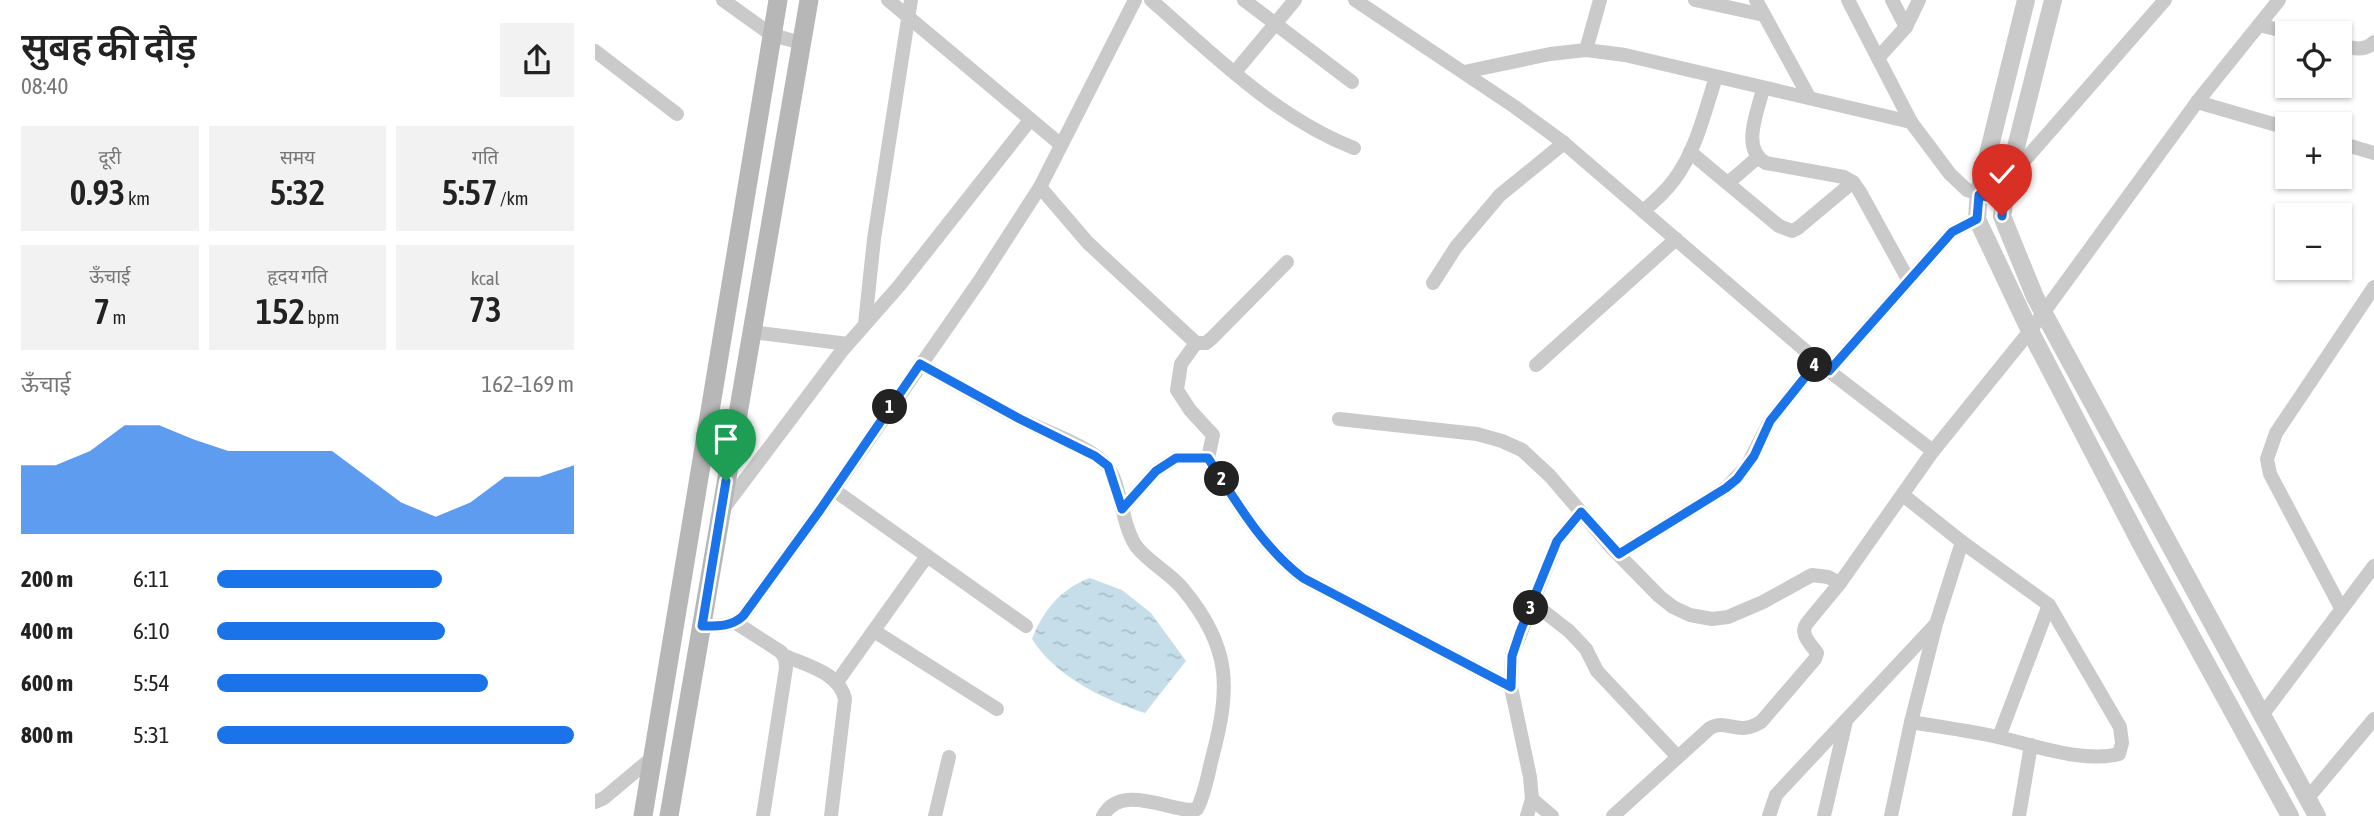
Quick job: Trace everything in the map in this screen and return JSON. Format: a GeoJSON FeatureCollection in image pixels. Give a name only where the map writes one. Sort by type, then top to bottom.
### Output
{"type":"FeatureCollection","features":[{"type":"Feature","properties":{"kind":"main road"},"geometry":{"type":"LineString","coordinates":[[643,816],[778,0]]}},
{"type":"Feature","properties":{"kind":"main road"},"geometry":{"type":"LineString","coordinates":[[669,816],[809,0]]}},
{"type":"Feature","properties":{"kind":"main road"},"geometry":{"type":"LineString","coordinates":[[699,477],[726,481]]}},
{"type":"Feature","properties":{"kind":"street"},"geometry":{"type":"LineString","coordinates":[[723,0],[772,35],[802,43]]}},
{"type":"Feature","properties":{"kind":"street"},"geometry":{"type":"LineString","coordinates":[[888,0],[1060,144]]}},
{"type":"Feature","properties":{"kind":"street"},"geometry":{"type":"LineString","coordinates":[[865,325],[874,239],[911,0]]}},
{"type":"Feature","properties":{"kind":"street"},"geometry":{"type":"LineString","coordinates":[[702,626],[736,622],[775,574],[980,280],[1040,187],[1136,0]]}},
{"type":"Feature","properties":{"kind":"street"},"geometry":{"type":"LineString","coordinates":[[1151,0],[1289,116],[1324,137],[1354,148]]}},
{"type":"Feature","properties":{"kind":"street"},"geometry":{"type":"LineString","coordinates":[[1244,0],[1352,82]]}},
{"type":"Feature","properties":{"kind":"street"},"geometry":{"type":"LineString","coordinates":[[1235,72],[1295,0]]}},
{"type":"Feature","properties":{"kind":"street"},"geometry":{"type":"LineString","coordinates":[[1355,0],[1464,72],[1564,143],[1824,366],[1933,451]]}},
{"type":"Feature","properties":{"kind":"street"},"geometry":{"type":"LineString","coordinates":[[1586,50],[1600,0]]}},
{"type":"Feature","properties":{"kind":"street"},"geometry":{"type":"LineString","coordinates":[[1695,0],[1764,15]]}},
{"type":"Feature","properties":{"kind":"street"},"geometry":{"type":"LineString","coordinates":[[1756,0],[1809,97]]}},
{"type":"Feature","properties":{"kind":"street"},"geometry":{"type":"LineString","coordinates":[[1848,0],[1910,122],[1955,179],[1967,190],[2003,201]]}},
{"type":"Feature","properties":{"kind":"street"},"geometry":{"type":"LineString","coordinates":[[1892,0],[1906,27]]}},
{"type":"Feature","properties":{"kind":"street"},"geometry":{"type":"LineString","coordinates":[[1878,58],[1906,27],[1919,0]]}},
{"type":"Feature","properties":{"kind":"street"},"geometry":{"type":"LineString","coordinates":[[2026,0],[1979,195],[1977,219],[2030,331],[2142,546],[2290,816]]}},
{"type":"Feature","properties":{"kind":"street"},"geometry":{"type":"LineString","coordinates":[[2053,0],[2008,179],[2002,216],[2043,312],[2263,714],[2312,811],[2374,721]]}},
{"type":"Feature","properties":{"kind":"street"},"geometry":{"type":"LineString","coordinates":[[2008,179],[2165,0]]}},
{"type":"Feature","properties":{"kind":"street"},"geometry":{"type":"LineString","coordinates":[[1613,816],[1677,756],[1715,725],[1743,729],[1761,722],[1815,659],[1817,653],[1804,635],[1804,628],[1840,583],[1933,451],[2030,331],[2197,102],[2279,0]]}},
{"type":"Feature","properties":{"kind":"street"},"geometry":{"type":"LineString","coordinates":[[2259,25],[2275,29]]}},
{"type":"Feature","properties":{"kind":"street"},"geometry":{"type":"LineString","coordinates":[[2352,47],[2361,49],[2374,43]]}},
{"type":"Feature","properties":{"kind":"street"},"geometry":{"type":"LineString","coordinates":[[1464,72],[1550,54],[1586,50],[1625,55],[1910,122]]}},
{"type":"Feature","properties":{"kind":"street"},"geometry":{"type":"LineString","coordinates":[[595,51],[677,114]]}},
{"type":"Feature","properties":{"kind":"street"},"geometry":{"type":"LineString","coordinates":[[1643,211],[1674,180],[1690,152],[1716,77]]}},
{"type":"Feature","properties":{"kind":"street"},"geometry":{"type":"LineString","coordinates":[[1763,89],[1752,135],[1752,148],[1757,158],[1766,163],[1844,177],[1853,182],[1909,281]]}},
{"type":"Feature","properties":{"kind":"street"},"geometry":{"type":"LineString","coordinates":[[2197,102],[2275,125]]}},
{"type":"Feature","properties":{"kind":"street"},"geometry":{"type":"LineString","coordinates":[[720,514],[848,344],[899,286],[1030,120]]}},
{"type":"Feature","properties":{"kind":"street"},"geometry":{"type":"LineString","coordinates":[[1433,283],[1456,247],[1493,204],[1564,143]]}},
{"type":"Feature","properties":{"kind":"street"},"geometry":{"type":"LineString","coordinates":[[2352,147],[2374,153]]}},
{"type":"Feature","properties":{"kind":"street"},"geometry":{"type":"LineString","coordinates":[[1690,152],[1779,226],[1792,231],[1853,182]]}},
{"type":"Feature","properties":{"kind":"street"},"geometry":{"type":"LineString","coordinates":[[1728,183],[1757,158]]}},
{"type":"Feature","properties":{"kind":"street"},"geometry":{"type":"LineString","coordinates":[[1040,187],[1089,243],[1196,343],[1206,343],[1212,338],[1287,262]]}},
{"type":"Feature","properties":{"kind":"street"},"geometry":{"type":"LineString","coordinates":[[1619,554],[1737,479],[1754,456],[1770,421],[1909,281],[1952,232],[1977,219]]}},
{"type":"Feature","properties":{"kind":"street"},"geometry":{"type":"LineString","coordinates":[[1537,365],[1676,239]]}},
{"type":"Feature","properties":{"kind":"street"},"geometry":{"type":"LineString","coordinates":[[2341,608],[2270,474],[2267,459],[2276,433],[2374,287]]}},
{"type":"Feature","properties":{"kind":"street"},"geometry":{"type":"LineString","coordinates":[[752,331],[848,344]]}},
{"type":"Feature","properties":{"kind":"street"},"geometry":{"type":"LineString","coordinates":[[1196,343],[1181,364],[1177,390],[1190,410],[1213,435],[1208,458],[1260,536],[1284,564],[1303,578],[1511,687]]}},
{"type":"Feature","properties":{"kind":"street"},"geometry":{"type":"LineString","coordinates":[[920,364],[1020,419],[1095,456],[1108,466],[1137,548],[1181,586],[1204,616],[1220,652],[1224,676],[1221,726],[1195,814],[1159,804],[1122,801],[1108,807],[1103,816]]}},
{"type":"Feature","properties":{"kind":"street"},"geometry":{"type":"LineString","coordinates":[[1339,419],[1477,434],[1522,450],[1550,476],[1619,554],[1673,607],[1690,615],[1712,620],[1728,617],[1763,602],[1812,575],[1828,577],[1840,583]]}},
{"type":"Feature","properties":{"kind":"street"},"geometry":{"type":"LineString","coordinates":[[1122,509],[1156,471],[1176,458],[1208,458]]}},
{"type":"Feature","properties":{"kind":"street"},"geometry":{"type":"LineString","coordinates":[[834,490],[1026,626]]}},
{"type":"Feature","properties":{"kind":"street"},"geometry":{"type":"LineString","coordinates":[[1903,495],[2049,605],[2120,727],[2122,743],[2119,754],[2090,757],[1999,737],[1911,722]]}},
{"type":"Feature","properties":{"kind":"street"},"geometry":{"type":"LineString","coordinates":[[1527,816],[1532,799],[1530,777],[1511,687],[1512,656],[1557,541],[1581,512]]}},
{"type":"Feature","properties":{"kind":"street"},"geometry":{"type":"LineString","coordinates":[[1891,816],[1936,624],[1962,542]]}},
{"type":"Feature","properties":{"kind":"street"},"geometry":{"type":"LineString","coordinates":[[837,682],[927,556]]}},
{"type":"Feature","properties":{"kind":"street"},"geometry":{"type":"LineString","coordinates":[[2263,714],[2374,566]]}},
{"type":"Feature","properties":{"kind":"street"},"geometry":{"type":"LineString","coordinates":[[1533,603],[1587,649],[1597,671],[1677,756]]}},
{"type":"Feature","properties":{"kind":"street"},"geometry":{"type":"LineString","coordinates":[[1999,737],[2049,605]]}},
{"type":"Feature","properties":{"kind":"street"},"geometry":{"type":"LineString","coordinates":[[736,622],[783,654],[827,674],[842,688],[845,699],[831,816]]}},
{"type":"Feature","properties":{"kind":"street"},"geometry":{"type":"LineString","coordinates":[[1769,816],[1776,795],[1936,624]]}},
{"type":"Feature","properties":{"kind":"street"},"geometry":{"type":"LineString","coordinates":[[874,631],[997,709]]}},
{"type":"Feature","properties":{"kind":"street"},"geometry":{"type":"LineString","coordinates":[[763,816],[786,668],[783,654]]}},
{"type":"Feature","properties":{"kind":"street"},"geometry":{"type":"LineString","coordinates":[[1824,816],[1846,720]]}},
{"type":"Feature","properties":{"kind":"street"},"geometry":{"type":"LineString","coordinates":[[2019,816],[2031,745]]}},
{"type":"Feature","properties":{"kind":"street"},"geometry":{"type":"LineString","coordinates":[[595,802],[604,798],[653,757]]}},
{"type":"Feature","properties":{"kind":"street"},"geometry":{"type":"LineString","coordinates":[[935,816],[949,757]]}},
{"type":"Feature","properties":{"kind":"street"},"geometry":{"type":"LineString","coordinates":[[1532,799],[1552,816]]}},
{"type":"Feature","properties":{"kind":"water"},"geometry":{"type":"Polygon","coordinates":[[[1090,578],[1122,590],[1151,613],[1186,661],[1145,713],[1097,694],[1082,685],[1054,664],[1032,639],[1041,619],[1054,602],[1070,588],[1090,578]]]}},
{"type":"Feature","properties":{"kind":"route"},"geometry":{"type":"LineString","coordinates":[[726,481],[702,626],[724,625],[736,622],[743,616],[920,364],[1020,419],[1095,456],[1108,466],[1122,509],[1156,471],[1176,458],[1208,458],[1260,536],[1284,564],[1303,578],[1511,687],[1510,668],[1520,632],[1557,541],[1581,512],[1619,554],[1726,488],[1747,466],[1770,421],[1818,361],[1829,371],[1952,232],[1977,219],[1979,195],[2003,201],[2002,216]]}}]}
